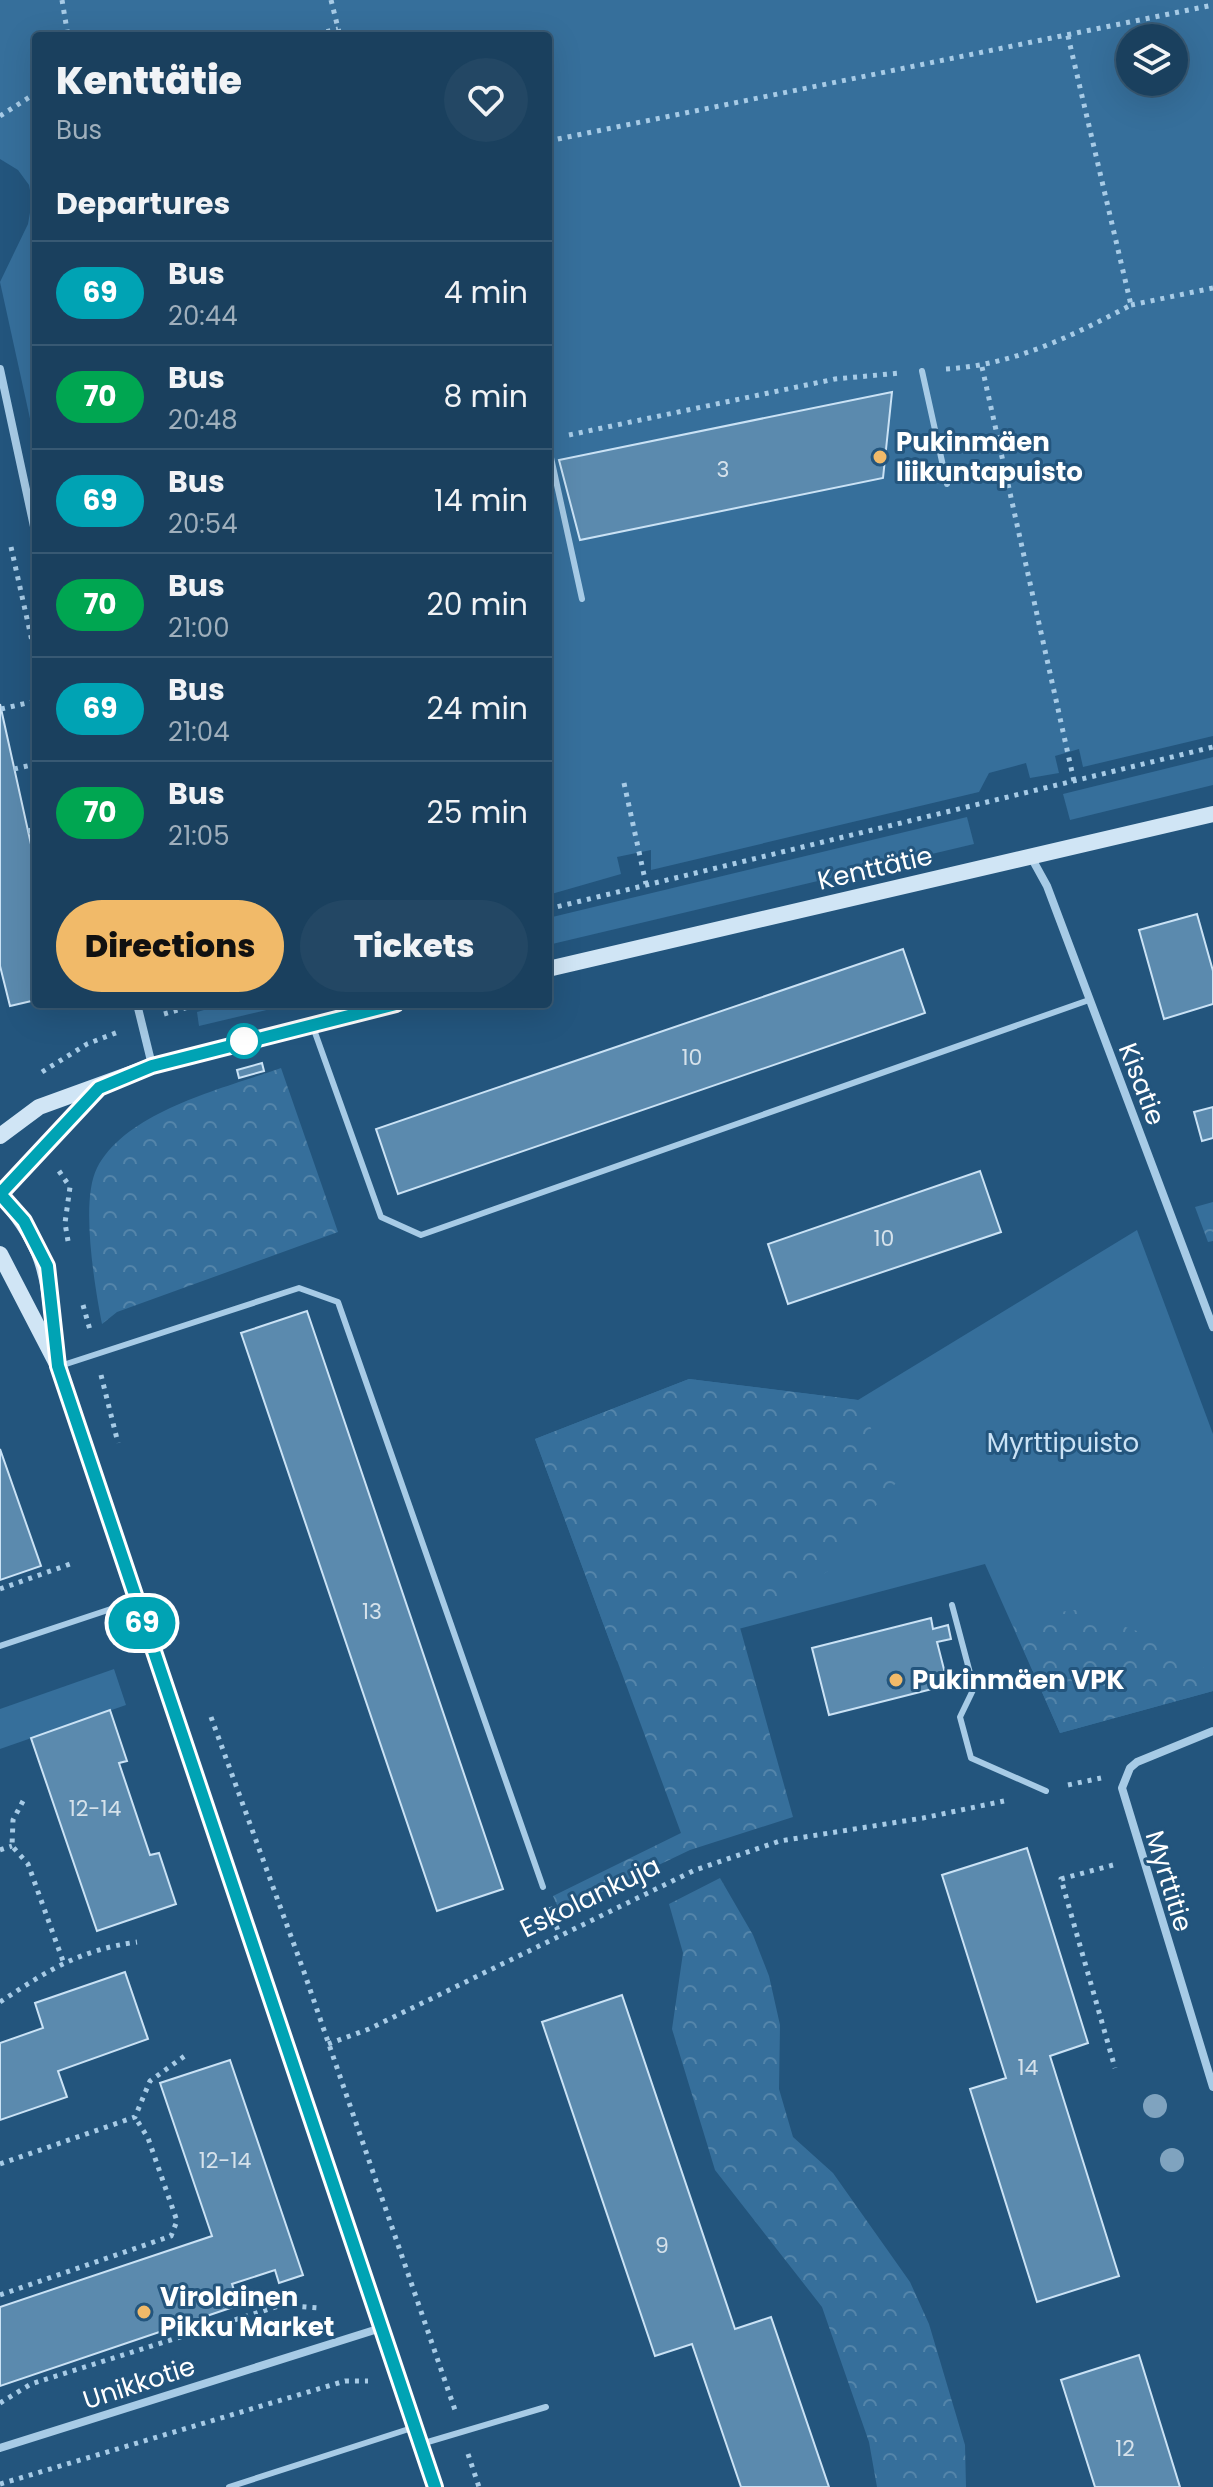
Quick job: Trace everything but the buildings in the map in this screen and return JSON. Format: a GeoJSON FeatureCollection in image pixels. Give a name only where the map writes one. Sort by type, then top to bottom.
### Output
{"type":"FeatureCollection","features":[{"type":"Feature","properties":{"kind":"street"},"geometry":{"type":"LineString","coordinates":[[0,369],[32,517]]}},
{"type":"Feature","properties":{"kind":"street","name":"Kenttätie"},"geometry":{"type":"LineString","coordinates":[[552,968],[1213,814]]}},
{"type":"Feature","properties":{"kind":"street","name":"Kisatie"},"geometry":{"type":"LineString","coordinates":[[1031,857],[1047,886],[1213,1327]]}},
{"type":"Feature","properties":{"kind":"street"},"geometry":{"type":"LineString","coordinates":[[138,1008],[152,1066]]}},
{"type":"Feature","properties":{"kind":"street"},"geometry":{"type":"LineString","coordinates":[[0,1136],[39,1107],[99,1088],[152,1066],[379,1008]]}},
{"type":"Feature","properties":{"kind":"street"},"geometry":{"type":"LineString","coordinates":[[58,1366],[47,1266],[24,1221],[0,1194],[99,1088]]}},
{"type":"Feature","properties":{"kind":"street"},"geometry":{"type":"LineString","coordinates":[[0,1254],[58,1366],[435,2487]]}},
{"type":"Feature","properties":{"kind":"street","name":"Myrttitie"},"geometry":{"type":"LineString","coordinates":[[1213,1731],[1137,1762],[1122,1788],[1213,2087]]}},
{"type":"Feature","properties":{"kind":"street","name":"Unikkotie"},"geometry":{"type":"LineString","coordinates":[[0,2448],[381,2328]]}},
{"type":"Feature","properties":{"kind":"lane"},"geometry":{"type":"LineString","coordinates":[[922,371],[947,484]]}},
{"type":"Feature","properties":{"kind":"lane"},"geometry":{"type":"LineString","coordinates":[[552,462],[582,599]]}},
{"type":"Feature","properties":{"kind":"lane"},"geometry":{"type":"LineString","coordinates":[[312,1024],[381,1217],[421,1235],[1089,1000]]}},
{"type":"Feature","properties":{"kind":"lane"},"geometry":{"type":"LineString","coordinates":[[58,1366],[299,1288],[338,1302],[543,1887]]}},
{"type":"Feature","properties":{"kind":"lane"},"geometry":{"type":"LineString","coordinates":[[0,1646],[135,1601]]}},
{"type":"Feature","properties":{"kind":"lane"},"geometry":{"type":"LineString","coordinates":[[952,1605],[974,1688],[960,1717],[971,1758],[1046,1791]]}},
{"type":"Feature","properties":{"kind":"lane"},"geometry":{"type":"LineString","coordinates":[[421,2444],[546,2407]]}},
{"type":"Feature","properties":{"kind":"lane"},"geometry":{"type":"LineString","coordinates":[[229,2487],[415,2427]]}},
{"type":"Feature","properties":{"kind":"path"},"geometry":{"type":"LineString","coordinates":[[62,0],[67,32]]}},
{"type":"Feature","properties":{"kind":"path"},"geometry":{"type":"LineString","coordinates":[[331,0],[339,32]]}},
{"type":"Feature","properties":{"kind":"path"},"geometry":{"type":"LineString","coordinates":[[552,140],[1067,32],[1213,5]]}},
{"type":"Feature","properties":{"kind":"path"},"geometry":{"type":"LineString","coordinates":[[1067,32],[1131,305]]}},
{"type":"Feature","properties":{"kind":"path"},"geometry":{"type":"LineString","coordinates":[[0,116],[32,96]]}},
{"type":"Feature","properties":{"kind":"path"},"geometry":{"type":"LineString","coordinates":[[563,436],[835,379],[982,367],[1058,343],[1131,305],[1213,288]]}},
{"type":"Feature","properties":{"kind":"path"},"geometry":{"type":"LineString","coordinates":[[982,367],[1074,781]]}},
{"type":"Feature","properties":{"kind":"path"},"geometry":{"type":"LineString","coordinates":[[9,540],[32,641]]}},
{"type":"Feature","properties":{"kind":"path"},"geometry":{"type":"LineString","coordinates":[[1,709],[32,702]]}},
{"type":"Feature","properties":{"kind":"path"},"geometry":{"type":"LineString","coordinates":[[552,908],[1213,747]]}},
{"type":"Feature","properties":{"kind":"path"},"geometry":{"type":"LineString","coordinates":[[14,769],[32,765]]}},
{"type":"Feature","properties":{"kind":"path"},"geometry":{"type":"LineString","coordinates":[[624,783],[646,884]]}},
{"type":"Feature","properties":{"kind":"path"},"geometry":{"type":"LineString","coordinates":[[28,831],[32,830]]}},
{"type":"Feature","properties":{"kind":"path"},"geometry":{"type":"LineString","coordinates":[[37,1075],[87,1044],[141,1021],[185,1008]]}},
{"type":"Feature","properties":{"kind":"path"},"geometry":{"type":"LineString","coordinates":[[70,1187],[65,1223],[70,1255]]}},
{"type":"Feature","properties":{"kind":"path"},"geometry":{"type":"LineString","coordinates":[[81,1298],[122,1457]]}},
{"type":"Feature","properties":{"kind":"path"},"geometry":{"type":"LineString","coordinates":[[0,1589],[73,1563]]}},
{"type":"Feature","properties":{"kind":"path"},"geometry":{"type":"LineString","coordinates":[[207,1707],[328,2044],[479,2487]]}},
{"type":"Feature","properties":{"kind":"path"},"geometry":{"type":"LineString","coordinates":[[23,1801],[13,1820],[12,1846],[28,1864],[63,1961]]}},
{"type":"Feature","properties":{"kind":"path","name":"Eskolankuja"},"geometry":{"type":"LineString","coordinates":[[328,2044],[369,2029],[695,1870],[780,1841],[883,1825]]}},
{"type":"Feature","properties":{"kind":"path"},"geometry":{"type":"LineString","coordinates":[[0,1850],[12,1846]]}},
{"type":"Feature","properties":{"kind":"path"},"geometry":{"type":"LineString","coordinates":[[1113,1865],[1061,1879],[1115,2068]]}},
{"type":"Feature","properties":{"kind":"path"},"geometry":{"type":"LineString","coordinates":[[0,2002],[63,1961],[104,1947],[137,1942]]}},
{"type":"Feature","properties":{"kind":"path"},"geometry":{"type":"LineString","coordinates":[[0,2164],[135,2117],[150,2081],[186,2055]]}},
{"type":"Feature","properties":{"kind":"path"},"geometry":{"type":"LineString","coordinates":[[0,2295],[171,2236],[177,2221],[148,2138],[135,2117]]}},
{"type":"Feature","properties":{"kind":"path"},"geometry":{"type":"LineString","coordinates":[[0,2403],[31,2384],[282,2305],[319,2308]]}},
{"type":"Feature","properties":{"kind":"path"},"geometry":{"type":"LineString","coordinates":[[4,2484],[345,2381],[364,2382]]}},
{"type":"Feature","properties":{"kind":"green space","name":"Pukinmäen liikuntapuisto"},"geometry":{"type":"Polygon","coordinates":[[[0,0],[1213,0],[1213,736],[1083,767],[1079,749],[1055,756],[1059,773],[1030,778],[1026,763],[989,773],[979,792],[651,870],[651,850],[617,857],[621,874],[552,894],[552,32],[32,32],[32,201],[29,185],[18,170],[0,159],[0,0]]]}},
{"type":"Feature","properties":{"kind":"green space","name":"Pukinmäen liikuntapuisto"},"geometry":{"type":"Polygon","coordinates":[[[32,201],[32,428],[0,282],[28,224],[32,201]]]}},
{"type":"Feature","properties":{"kind":"green space"},"geometry":{"type":"Polygon","coordinates":[[[1213,757],[1213,785],[1070,820],[1063,794],[1213,757]]]}},
{"type":"Feature","properties":{"kind":"green space"},"geometry":{"type":"Polygon","coordinates":[[[967,817],[974,844],[552,944],[552,917],[967,817]]]}},
{"type":"Feature","properties":{"kind":"green space"},"geometry":{"type":"Polygon","coordinates":[[[211,1008],[275,1008],[199,1026],[197,1012],[211,1008]]]}},
{"type":"Feature","properties":{"kind":"green space"},"geometry":{"type":"Polygon","coordinates":[[[281,1068],[338,1232],[117,1312],[102,1324],[89,1222],[92,1183],[97,1168],[111,1148],[153,1117],[206,1093],[281,1068]]]}},
{"type":"Feature","properties":{"kind":"green space"},"geometry":{"type":"Polygon","coordinates":[[[1213,1202],[1213,1241],[1208,1242],[1195,1207],[1213,1202]]]}},
{"type":"Feature","properties":{"kind":"green space","name":"Myrttipuisto"},"geometry":{"type":"Polygon","coordinates":[[[1137,1230],[1213,1434],[1213,1691],[1060,1733],[985,1564],[617,1661],[535,1439],[689,1379],[858,1400],[1137,1230]]]}},
{"type":"Feature","properties":{"kind":"green space"},"geometry":{"type":"Polygon","coordinates":[[[689,1379],[858,1400],[896,1483],[841,1545],[832,1568],[772,1611],[739,1624],[793,1817],[690,1850],[560,1912],[553,1896],[681,1833],[535,1439],[689,1379]]]}},
{"type":"Feature","properties":{"kind":"green space"},"geometry":{"type":"Polygon","coordinates":[[[1075,1610],[1155,1637],[1213,1674],[1213,1691],[1060,1733],[1008,1614],[1029,1616],[1075,1610]]]}},
{"type":"Feature","properties":{"kind":"green space"},"geometry":{"type":"Polygon","coordinates":[[[114,1669],[126,1705],[0,1749],[0,1709],[114,1669]]]}},
{"type":"Feature","properties":{"kind":"green space"},"geometry":{"type":"Polygon","coordinates":[[[720,1878],[753,1935],[769,1976],[780,2025],[779,2089],[793,2137],[833,2173],[910,2282],[929,2324],[965,2445],[966,2487],[877,2487],[869,2442],[822,2307],[715,2170],[672,2029],[683,1953],[669,1904],[720,1878]]]}},
{"type":"Feature","properties":{"kind":"bus line","name":"69"},"geometry":{"type":"LineString","coordinates":[[379,1008],[152,1066],[99,1088],[0,1194],[24,1221],[47,1266],[58,1366],[150,1651],[435,2487]]}},
{"type":"Feature","properties":{"kind":"place","name":"Pukinmäen liikuntapuisto"},"geometry":{"type":"Point","coordinates":[880,457]}},
{"type":"Feature","properties":{"kind":"place","name":"Pukinmäen VPK"},"geometry":{"type":"Point","coordinates":[896,1680]}},
{"type":"Feature","properties":{"kind":"place","name":"Virolainen Pikku Market"},"geometry":{"type":"Point","coordinates":[144,2312]}}]}
